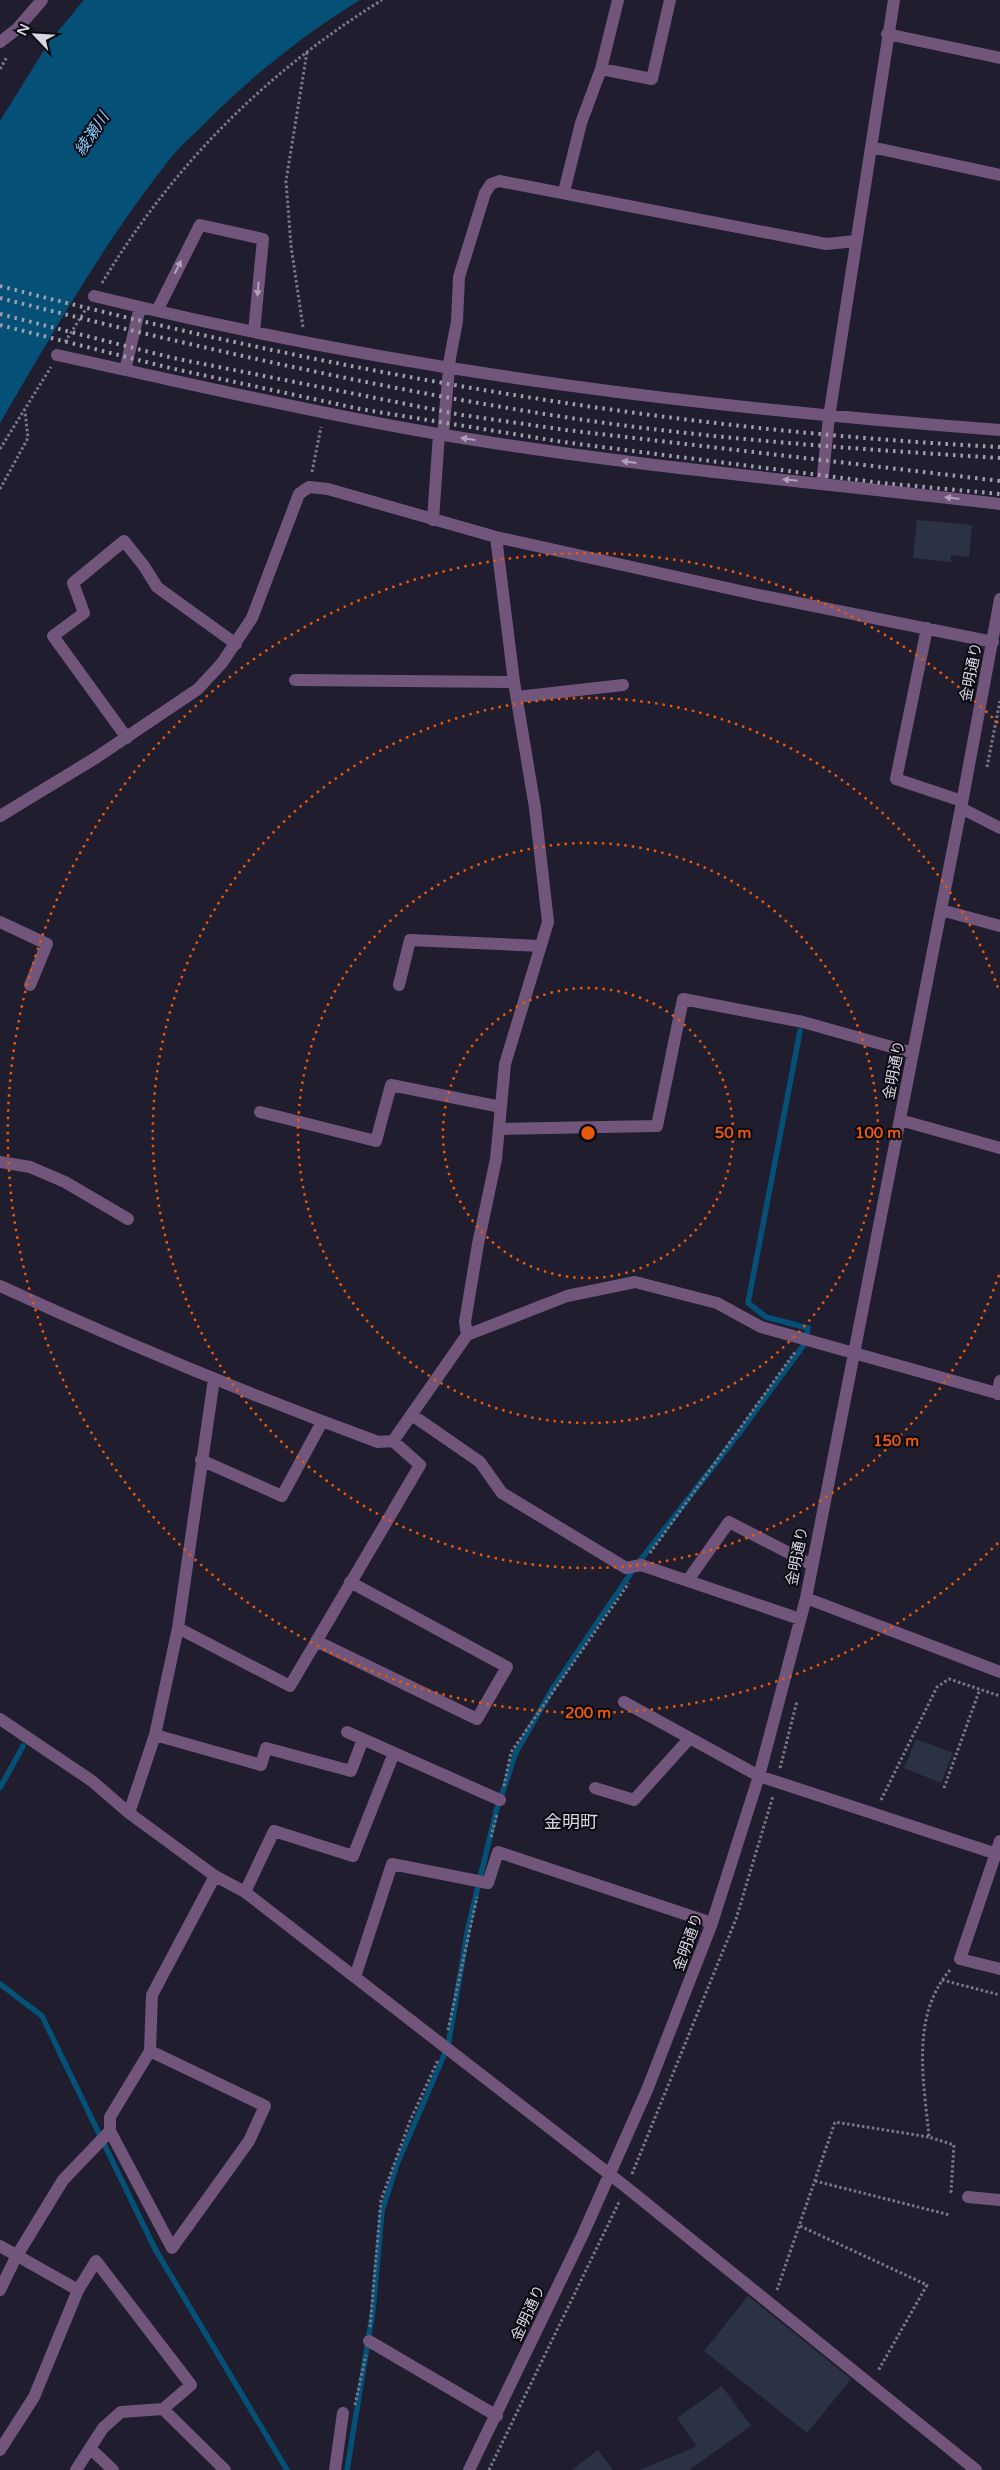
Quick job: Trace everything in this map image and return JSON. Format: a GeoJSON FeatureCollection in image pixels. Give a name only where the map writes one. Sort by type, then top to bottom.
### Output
{"type":"FeatureCollection","features":[{"type":"Feature","properties":{"kind":"street"},"geometry":{"type":"LineString","coordinates":[[0,42],[17,29],[42,0]]}},
{"type":"Feature","properties":{"kind":"street"},"geometry":{"type":"LineString","coordinates":[[564,192],[581,123],[601,69],[618,0]]}},
{"type":"Feature","properties":{"kind":"street"},"geometry":{"type":"LineString","coordinates":[[601,69],[652,79],[670,0]]}},
{"type":"Feature","properties":{"kind":"street"},"geometry":{"type":"LineString","coordinates":[[822,484],[829,417],[887,34],[894,0]]}},
{"type":"Feature","properties":{"kind":"street"},"geometry":{"type":"LineString","coordinates":[[887,34],[1000,58]]}},
{"type":"Feature","properties":{"kind":"street"},"geometry":{"type":"LineString","coordinates":[[871,147],[1000,175]]}},
{"type":"Feature","properties":{"kind":"street"},"geometry":{"type":"LineString","coordinates":[[433,520],[441,435],[451,369],[459,277],[484,193],[491,184],[499,181],[564,192],[826,244],[856,241]]}},
{"type":"Feature","properties":{"kind":"street"},"geometry":{"type":"LineString","coordinates":[[157,311],[200,225],[262,239],[254,332]]}},
{"type":"Feature","properties":{"kind":"street"},"geometry":{"type":"LineString","coordinates":[[94,296],[292,340],[451,369],[620,394],[829,417],[1000,430]]}},
{"type":"Feature","properties":{"kind":"street"},"geometry":{"type":"LineString","coordinates":[[125,370],[140,307]]}},
{"type":"Feature","properties":{"kind":"street"},"geometry":{"type":"LineString","coordinates":[[57,355],[441,435],[676,468],[1000,504]]}},
{"type":"Feature","properties":{"kind":"street"},"geometry":{"type":"LineString","coordinates":[[0,816],[127,738],[198,689],[222,664],[236,644],[261,598],[291,510],[299,494],[309,487],[328,489],[496,537],[754,594],[927,628],[995,645]]}},
{"type":"Feature","properties":{"kind":"street"},"geometry":{"type":"LineString","coordinates":[[467,1335],[465,1322],[476,1253],[491,1188],[500,1128],[505,1064],[548,922],[535,808],[514,682],[496,537]]}},
{"type":"Feature","properties":{"kind":"street"},"geometry":{"type":"LineString","coordinates":[[127,738],[54,636],[84,613],[73,583],[124,541],[144,566],[157,587],[236,644]]}},
{"type":"Feature","properties":{"kind":"street","name":"金明通り"},"geometry":{"type":"LineString","coordinates":[[469,2470],[497,2416],[609,2176],[679,2013],[712,1923],[759,1776],[806,1598],[995,645],[1000,599]]}},
{"type":"Feature","properties":{"kind":"street"},"geometry":{"type":"LineString","coordinates":[[927,628],[896,780],[962,804],[1000,828]]}},
{"type":"Feature","properties":{"kind":"street"},"geometry":{"type":"LineString","coordinates":[[295,680],[514,682]]}},
{"type":"Feature","properties":{"kind":"street"},"geometry":{"type":"LineString","coordinates":[[517,697],[623,685]]}},
{"type":"Feature","properties":{"kind":"street"},"geometry":{"type":"LineString","coordinates":[[941,910],[1000,926]]}},
{"type":"Feature","properties":{"kind":"street"},"geometry":{"type":"LineString","coordinates":[[0,922],[47,944],[30,985]]}},
{"type":"Feature","properties":{"kind":"street"},"geometry":{"type":"LineString","coordinates":[[399,985],[410,940],[540,946]]}},
{"type":"Feature","properties":{"kind":"street"},"geometry":{"type":"LineString","coordinates":[[500,1128],[657,1126],[683,999],[803,1022],[913,1053]]}},
{"type":"Feature","properties":{"kind":"street"},"geometry":{"type":"LineString","coordinates":[[260,1112],[376,1141],[391,1085],[501,1107]]}},
{"type":"Feature","properties":{"kind":"street"},"geometry":{"type":"LineString","coordinates":[[900,1120],[1000,1148]]}},
{"type":"Feature","properties":{"kind":"street"},"geometry":{"type":"LineString","coordinates":[[0,1162],[30,1167],[65,1182],[128,1219]]}},
{"type":"Feature","properties":{"kind":"street"},"geometry":{"type":"LineString","coordinates":[[393,1441],[467,1335],[567,1296],[635,1282],[717,1303],[761,1327],[999,1390]]}},
{"type":"Feature","properties":{"kind":"street"},"geometry":{"type":"LineString","coordinates":[[0,1286],[65,1316],[214,1379],[322,1422],[378,1442],[393,1441],[420,1465],[290,1686],[178,1628]]}},
{"type":"Feature","properties":{"kind":"street"},"geometry":{"type":"LineString","coordinates":[[129,1813],[155,1735],[178,1628],[214,1379]]}},
{"type":"Feature","properties":{"kind":"street"},"geometry":{"type":"LineString","coordinates":[[412,1415],[480,1462],[502,1493],[626,1568],[641,1565],[800,1618]]}},
{"type":"Feature","properties":{"kind":"street"},"geometry":{"type":"LineString","coordinates":[[201,1460],[282,1496],[322,1422]]}},
{"type":"Feature","properties":{"kind":"street"},"geometry":{"type":"LineString","coordinates":[[688,1580],[730,1522],[812,1565]]}},
{"type":"Feature","properties":{"kind":"street"},"geometry":{"type":"LineString","coordinates":[[316,1641],[477,1719],[507,1666],[350,1582]]}},
{"type":"Feature","properties":{"kind":"street"},"geometry":{"type":"LineString","coordinates":[[806,1598],[1000,1672]]}},
{"type":"Feature","properties":{"kind":"street"},"geometry":{"type":"LineString","coordinates":[[624,1702],[759,1776],[999,1850],[960,1958],[1000,1969]]}},
{"type":"Feature","properties":{"kind":"street"},"geometry":{"type":"LineString","coordinates":[[0,1719],[92,1782],[129,1813],[215,1876],[245,1892],[609,2176],[976,2470]]}},
{"type":"Feature","properties":{"kind":"street"},"geometry":{"type":"LineString","coordinates":[[347,1732],[500,1800]]}},
{"type":"Feature","properties":{"kind":"street"},"geometry":{"type":"LineString","coordinates":[[155,1735],[261,1765],[266,1748],[351,1771],[363,1739]]}},
{"type":"Feature","properties":{"kind":"street"},"geometry":{"type":"LineString","coordinates":[[595,1788],[634,1800],[689,1739]]}},
{"type":"Feature","properties":{"kind":"street"},"geometry":{"type":"LineString","coordinates":[[245,1892],[274,1831],[352,1856],[394,1753]]}},
{"type":"Feature","properties":{"kind":"street"},"geometry":{"type":"LineString","coordinates":[[355,1977],[392,1864],[488,1884],[498,1852],[712,1923]]}},
{"type":"Feature","properties":{"kind":"street"},"geometry":{"type":"LineString","coordinates":[[150,2051],[265,2106],[249,2142],[172,2248],[110,2131],[110,2117],[150,2051],[152,1996],[215,1876]]}},
{"type":"Feature","properties":{"kind":"street"},"geometry":{"type":"LineString","coordinates":[[0,2290],[16,2257],[63,2180],[110,2131]]}},
{"type":"Feature","properties":{"kind":"street"},"geometry":{"type":"LineString","coordinates":[[968,2197],[1000,2200]]}},
{"type":"Feature","properties":{"kind":"street"},"geometry":{"type":"LineString","coordinates":[[0,2246],[16,2257],[78,2290]]}},
{"type":"Feature","properties":{"kind":"street"},"geometry":{"type":"LineString","coordinates":[[0,2450],[34,2397],[78,2290],[96,2262],[191,2385],[163,2410],[121,2412],[103,2428],[76,2470]]}},
{"type":"Feature","properties":{"kind":"street"},"geometry":{"type":"LineString","coordinates":[[369,2342],[497,2416]]}},
{"type":"Feature","properties":{"kind":"street"},"geometry":{"type":"LineString","coordinates":[[163,2410],[225,2470]]}},
{"type":"Feature","properties":{"kind":"street"},"geometry":{"type":"LineString","coordinates":[[335,2470],[343,2412]]}},
{"type":"Feature","properties":{"kind":"street"},"geometry":{"type":"LineString","coordinates":[[90,2448],[112,2470]]}},
{"type":"Feature","properties":{"kind":"path"},"geometry":{"type":"LineString","coordinates":[[0,449],[126,244],[202,147],[241,106],[307,51],[382,0]]}},
{"type":"Feature","properties":{"kind":"path"},"geometry":{"type":"LineString","coordinates":[[292,340],[304,332],[291,246],[286,181],[307,51]]}},
{"type":"Feature","properties":{"kind":"path"},"geometry":{"type":"LineString","coordinates":[[0,489],[28,438],[25,410]]}},
{"type":"Feature","properties":{"kind":"path"},"geometry":{"type":"LineString","coordinates":[[309,487],[324,412]]}},
{"type":"Feature","properties":{"kind":"path"},"geometry":{"type":"LineString","coordinates":[[880,1801],[937,1687],[949,1678],[1000,1696]]}},
{"type":"Feature","properties":{"kind":"path"},"geometry":{"type":"LineString","coordinates":[[944,1788],[980,1689]]}},
{"type":"Feature","properties":{"kind":"path"},"geometry":{"type":"LineString","coordinates":[[929,2137],[922,2035],[928,2008],[942,1980],[960,1958]]}},
{"type":"Feature","properties":{"kind":"path"},"geometry":{"type":"LineString","coordinates":[[942,1980],[1000,1995]]}},
{"type":"Feature","properties":{"kind":"path"},"geometry":{"type":"LineString","coordinates":[[772,2305],[835,2122],[929,2137],[954,2145],[952,2192],[968,2197]]}},
{"type":"Feature","properties":{"kind":"path"},"geometry":{"type":"LineString","coordinates":[[815,2181],[950,2215]]}},
{"type":"Feature","properties":{"kind":"path"},"geometry":{"type":"LineString","coordinates":[[800,2226],[927,2285],[871,2385]]}},
{"type":"Feature","properties":{"kind":"water","name":"綾瀬川"},"geometry":{"type":"Polygon","coordinates":[[[84,0],[360,0],[319,27],[262,71],[226,102],[174,154],[104,251],[61,319],[0,423],[0,121],[49,42],[84,0]]]}},
{"type":"Feature","properties":{"kind":"building"},"geometry":{"type":"Polygon","coordinates":[[[917,520],[972,525],[969,557],[951,555],[951,562],[913,558],[917,520]]]}},
{"type":"Feature","properties":{"kind":"building"},"geometry":{"type":"Polygon","coordinates":[[[916,1739],[953,1753],[941,1783],[904,1768],[916,1739]]]}},
{"type":"Feature","properties":{"kind":"building"},"geometry":{"type":"Polygon","coordinates":[[[748,2296],[851,2379],[807,2433],[704,2351],[748,2296]]]}},
{"type":"Feature","properties":{"kind":"building"},"geometry":{"type":"Polygon","coordinates":[[[722,2386],[751,2426],[689,2470],[640,2470],[697,2446],[677,2418],[722,2386]]]}},
{"type":"Feature","properties":{"kind":"building"},"geometry":{"type":"Polygon","coordinates":[[[598,2450],[613,2470],[572,2470],[598,2450]]]}},
{"type":"Feature","properties":{"kind":"waterway"},"geometry":{"type":"LineString","coordinates":[[347,2470],[373,2310],[382,2211],[397,2164],[448,2046],[468,1928],[496,1812],[516,1752],[553,1688],[635,1567],[740,1432],[803,1346],[808,1328],[766,1317],[748,1303],[800,1031]]}},
{"type":"Feature","properties":{"kind":"waterway"},"geometry":{"type":"LineString","coordinates":[[0,1788],[23,1746]]}},
{"type":"Feature","properties":{"kind":"waterway"},"geometry":{"type":"LineString","coordinates":[[0,1984],[42,2016],[155,2249],[287,2470]]}},
{"type":"Feature","properties":{"kind":"railway"},"geometry":{"type":"LineString","coordinates":[[0,286],[123,317],[247,345],[371,370],[496,392],[621,411],[747,427],[873,439],[1000,447]]}},
{"type":"Feature","properties":{"kind":"railway"},"geometry":{"type":"LineString","coordinates":[[0,298],[210,349],[351,379],[564,417],[727,437],[836,447],[1000,458]]}},
{"type":"Feature","properties":{"kind":"railway"},"geometry":{"type":"LineString","coordinates":[[0,314],[173,358],[462,415],[566,430],[1000,481]]}},
{"type":"Feature","properties":{"kind":"railway"},"geometry":{"type":"LineString","coordinates":[[0,325],[170,368],[360,409],[563,442],[882,483],[1000,494]]}},
{"type":"Feature","properties":{"kind":"district","name":"金明町"},"geometry":{"type":"Point","coordinates":[571,1822]}}]}
